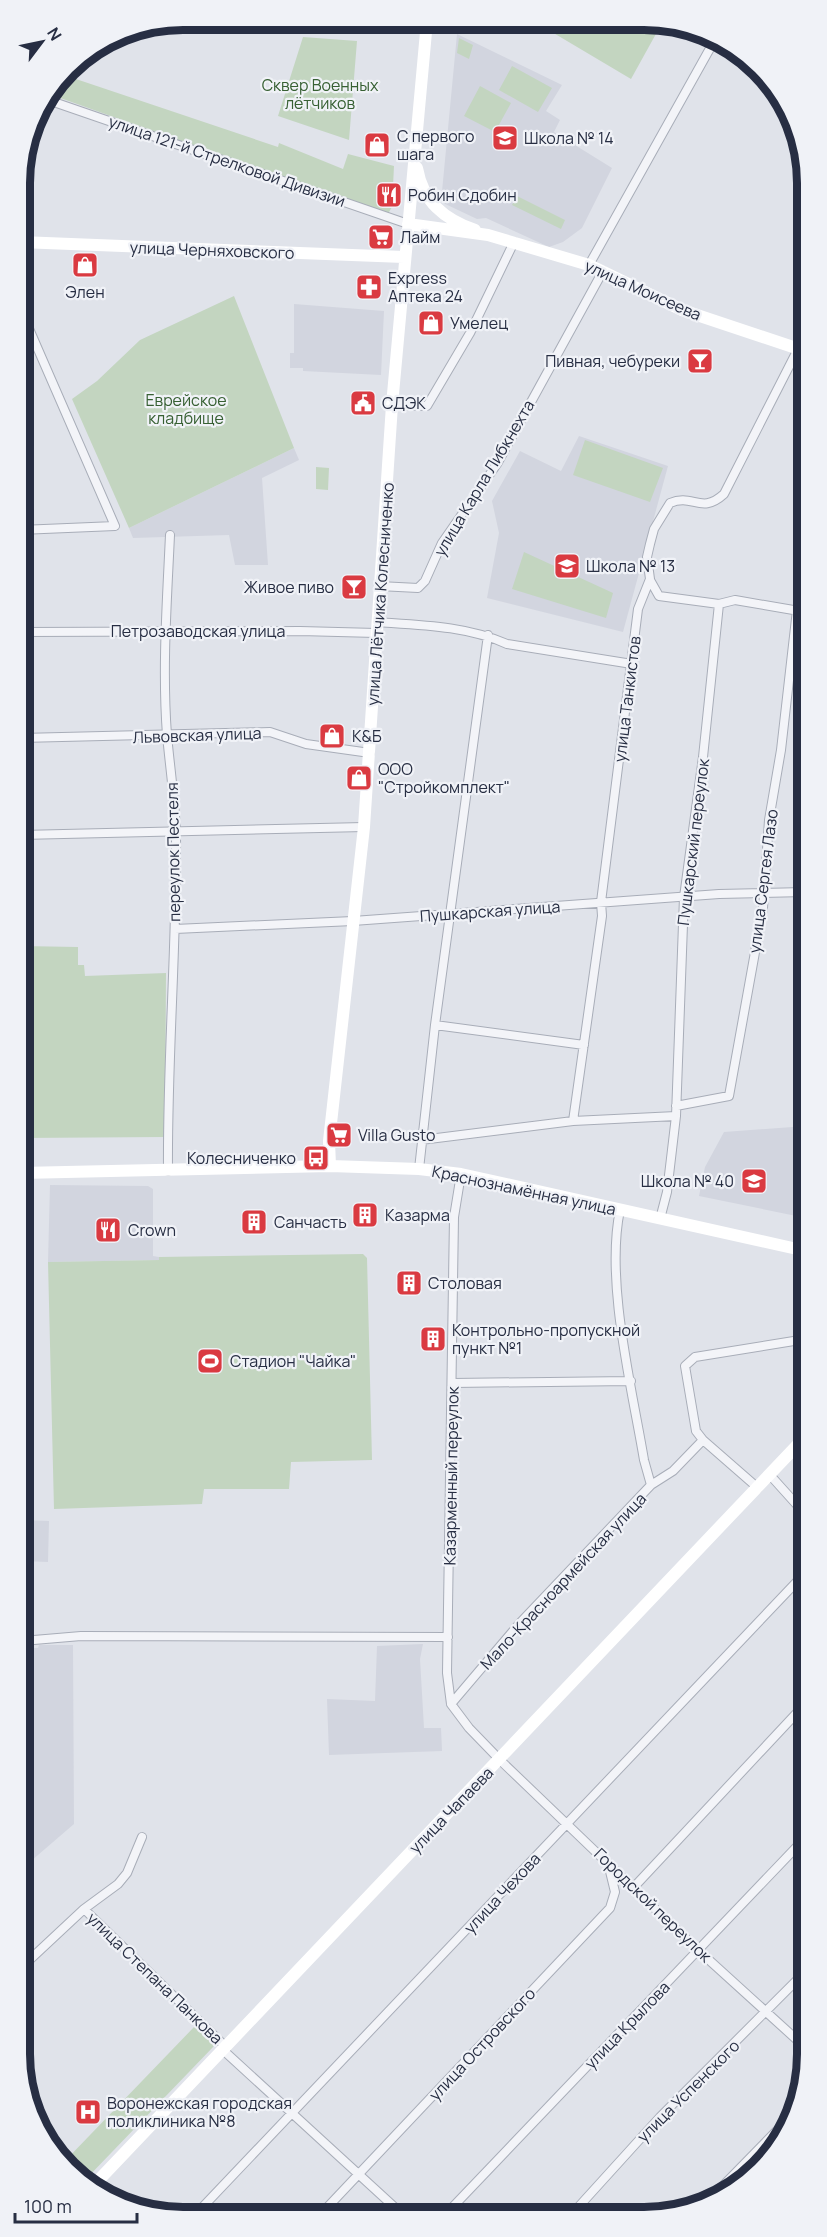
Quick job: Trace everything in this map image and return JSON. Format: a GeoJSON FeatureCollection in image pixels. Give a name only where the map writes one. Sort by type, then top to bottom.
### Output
{"type":"FeatureCollection","features":[{"type":"Feature","properties":{"kind":"street","name":"улица Лётчика Колесниченко"},"geometry":{"type":"LineString","coordinates":[[330,1166],[329,1141],[364,826],[392,405],[426,30]]}},
{"type":"Feature","properties":{"kind":"street"},"geometry":{"type":"LineString","coordinates":[[589,265],[711,46]]}},
{"type":"Feature","properties":{"kind":"street","name":"улица 121-й Стрелковой Дивизии"},"geometry":{"type":"LineString","coordinates":[[54,102],[408,224]]}},
{"type":"Feature","properties":{"kind":"street"},"geometry":{"type":"LineString","coordinates":[[415,154],[422,190],[429,202],[450,219],[488,235]]}},
{"type":"Feature","properties":{"kind":"street","name":"улица Моисеева"},"geometry":{"type":"LineString","coordinates":[[408,224],[488,235],[589,265],[682,310],[797,349]]}},
{"type":"Feature","properties":{"kind":"street","name":"улица Черняховского"},"geometry":{"type":"LineString","coordinates":[[30,242],[404,257]]}},
{"type":"Feature","properties":{"kind":"street"},"geometry":{"type":"LineString","coordinates":[[392,405],[427,406],[470,333],[514,242]]}},
{"type":"Feature","properties":{"kind":"street","name":"улица Карла Либкнехта"},"geometry":{"type":"LineString","coordinates":[[379,586],[418,588],[425,580],[442,543],[497,464],[603,271]]}},
{"type":"Feature","properties":{"kind":"street"},"geometry":{"type":"LineString","coordinates":[[30,331],[115,526],[30,530]]}},
{"type":"Feature","properties":{"kind":"street","name":"улица Танкистов"},"geometry":{"type":"LineString","coordinates":[[573,1121],[602,916],[601,902],[638,609],[650,579],[647,557],[654,529],[670,503],[676,500],[684,499],[702,505],[714,503],[724,494],[797,357]]}},
{"type":"Feature","properties":{"kind":"street","name":"переулок Пестеля"},"geometry":{"type":"LineString","coordinates":[[168,1171],[169,1040],[175,929],[176,831],[167,736],[165,632],[170,535]]}},
{"type":"Feature","properties":{"kind":"street"},"geometry":{"type":"LineString","coordinates":[[650,579],[659,596],[719,604],[735,600],[797,610]]}},
{"type":"Feature","properties":{"kind":"street","name":"Пушкарский переулок"},"geometry":{"type":"LineString","coordinates":[[660,1220],[667,1192],[676,1116],[684,897],[703,757],[719,604]]}},
{"type":"Feature","properties":{"kind":"street","name":"Петрозаводская улица"},"geometry":{"type":"LineString","coordinates":[[30,632],[165,632],[436,626],[488,635],[507,644],[632,664]]}},
{"type":"Feature","properties":{"kind":"street"},"geometry":{"type":"LineString","coordinates":[[419,1169],[435,1025],[488,635]]}},
{"type":"Feature","properties":{"kind":"street","name":"улица Сергея Лазо"},"geometry":{"type":"LineString","coordinates":[[676,1106],[729,1096],[756,950],[769,820],[797,639]]}},
{"type":"Feature","properties":{"kind":"street","name":"Львовская улица"},"geometry":{"type":"LineString","coordinates":[[30,738],[270,732],[306,744],[370,753]]}},
{"type":"Feature","properties":{"kind":"street"},"geometry":{"type":"LineString","coordinates":[[30,835],[364,826]]}},
{"type":"Feature","properties":{"kind":"street","name":"Пушкарская улица"},"geometry":{"type":"LineString","coordinates":[[175,929],[353,921],[601,902],[797,892]]}},
{"type":"Feature","properties":{"kind":"street"},"geometry":{"type":"LineString","coordinates":[[435,1025],[584,1045]]}},
{"type":"Feature","properties":{"kind":"street"},"geometry":{"type":"LineString","coordinates":[[421,1140],[573,1121],[676,1116]]}},
{"type":"Feature","properties":{"kind":"street","name":"Краснознамённая улица"},"geometry":{"type":"LineString","coordinates":[[30,1173],[330,1166],[419,1169],[461,1174],[797,1249]]}},
{"type":"Feature","properties":{"kind":"street","name":"Казарменный переулок"},"geometry":{"type":"LineString","coordinates":[[461,1174],[454,1217],[447,1673],[452,1704],[469,1728],[500,1760]]}},
{"type":"Feature","properties":{"kind":"street","name":"Мало-Красноармейская улица"},"geometry":{"type":"LineString","coordinates":[[620,1210],[615,1249],[617,1291],[630,1381],[651,1485]]}},
{"type":"Feature","properties":{"kind":"street"},"geometry":{"type":"LineString","coordinates":[[758,1488],[703,1440],[696,1431],[685,1366],[695,1357],[797,1340]]}},
{"type":"Feature","properties":{"kind":"street"},"geometry":{"type":"LineString","coordinates":[[453,1383],[630,1381]]}},
{"type":"Feature","properties":{"kind":"street","name":"Мало-Красноармейская улица"},"geometry":{"type":"LineString","coordinates":[[452,1704],[519,1623],[651,1485],[674,1471],[703,1440]]}},
{"type":"Feature","properties":{"kind":"street","name":"улица Чапаева"},"geometry":{"type":"LineString","coordinates":[[98,2181],[797,1446]]}},
{"type":"Feature","properties":{"kind":"street"},"geometry":{"type":"LineString","coordinates":[[770,1475],[797,1505]]}},
{"type":"Feature","properties":{"kind":"street","name":"улица Чехова"},"geometry":{"type":"LineString","coordinates":[[203,2207],[797,1581]]}},
{"type":"Feature","properties":{"kind":"street"},"geometry":{"type":"LineString","coordinates":[[30,1640],[62,1636],[447,1637]]}},
{"type":"Feature","properties":{"kind":"street"},"geometry":{"type":"LineString","coordinates":[[634,1887],[797,1713]]}},
{"type":"Feature","properties":{"kind":"street","name":"Городской переулок"},"geometry":{"type":"LineString","coordinates":[[500,1760],[698,1950],[797,2040]]}},
{"type":"Feature","properties":{"kind":"street"},"geometry":{"type":"LineString","coordinates":[[30,1959],[84,1909],[118,1884],[127,1873],[142,1837]]}},
{"type":"Feature","properties":{"kind":"street","name":"улица Крылова"},"geometry":{"type":"LineString","coordinates":[[453,2207],[797,1846]]}},
{"type":"Feature","properties":{"kind":"street","name":"улица Островского"},"geometry":{"type":"LineString","coordinates":[[328,2207],[610,1908],[615,1892],[608,1862]]}},
{"type":"Feature","properties":{"kind":"street","name":"улица Степана Панкова"},"geometry":{"type":"LineString","coordinates":[[84,1909],[292,2114],[394,2207]]}},
{"type":"Feature","properties":{"kind":"street","name":"улица Успенского"},"geometry":{"type":"LineString","coordinates":[[578,2207],[660,2117],[734,2047],[765,2010],[797,1980]]}},
{"type":"Feature","properties":{"kind":"street"},"geometry":{"type":"LineString","coordinates":[[725,2183],[775,2132]]}},
{"type":"Feature","properties":{"kind":"shaded area","name":"Школа № 14"},"geometry":{"type":"Polygon","coordinates":[[[457,34],[562,85],[546,111],[560,120],[554,132],[612,168],[582,228],[563,242],[549,247],[486,218],[477,219],[441,202],[457,34]]]}},
{"type":"Feature","properties":{"kind":"shaded area"},"geometry":{"type":"Polygon","coordinates":[[[294,304],[384,311],[381,375],[303,371],[303,368],[290,368],[290,353],[294,353],[294,304]]]}},
{"type":"Feature","properties":{"kind":"shaded area","name":"Школа № 13"},"geometry":{"type":"Polygon","coordinates":[[[579,436],[668,466],[623,632],[487,598],[499,533],[492,501],[520,451],[561,471],[579,436]]]}},
{"type":"Feature","properties":{"kind":"shaded area"},"geometry":{"type":"Polygon","coordinates":[[[294,448],[299,460],[262,478],[268,565],[235,565],[229,535],[133,538],[129,528],[294,448]]]}},
{"type":"Feature","properties":{"kind":"shaded area","name":"Школа № 40"},"geometry":{"type":"Polygon","coordinates":[[[797,1127],[797,1216],[699,1196],[705,1167],[724,1132],[797,1127]]]}},
{"type":"Feature","properties":{"kind":"shaded area"},"geometry":{"type":"Polygon","coordinates":[[[50,1185],[148,1186],[153,1189],[153,1256],[159,1257],[159,1260],[48,1262],[50,1185]]]}},
{"type":"Feature","properties":{"kind":"shaded area"},"geometry":{"type":"Polygon","coordinates":[[[30,1520],[49,1521],[48,1562],[30,1561],[30,1520]]]}},
{"type":"Feature","properties":{"kind":"shaded area"},"geometry":{"type":"Polygon","coordinates":[[[423,1644],[420,1659],[424,1728],[441,1728],[442,1751],[329,1755],[327,1699],[375,1701],[377,1646],[423,1644]]]}},
{"type":"Feature","properties":{"kind":"shaded area"},"geometry":{"type":"Polygon","coordinates":[[[39,1645],[73,1645],[74,1824],[30,1861],[30,1648],[38,1648],[39,1645]]]}},
{"type":"Feature","properties":{"kind":"green space"},"geometry":{"type":"Polygon","coordinates":[[[548,30],[658,31],[631,79],[548,30]]]}},
{"type":"Feature","properties":{"kind":"green space","name":"Сквер Военных лётчиков"},"geometry":{"type":"Polygon","coordinates":[[[303,37],[357,41],[349,140],[278,116],[303,37]]]}},
{"type":"Feature","properties":{"kind":"green space"},"geometry":{"type":"Polygon","coordinates":[[[459,38],[473,45],[469,59],[457,53],[459,38]]]}},
{"type":"Feature","properties":{"kind":"green space"},"geometry":{"type":"Polygon","coordinates":[[[512,66],[552,88],[538,112],[499,90],[512,66]]]}},
{"type":"Feature","properties":{"kind":"green space"},"geometry":{"type":"Polygon","coordinates":[[[72,78],[278,147],[279,143],[343,169],[348,154],[394,166],[392,207],[389,212],[383,213],[57,97],[72,78]]]}},
{"type":"Feature","properties":{"kind":"green space"},"geometry":{"type":"Polygon","coordinates":[[[480,86],[511,103],[495,132],[464,116],[480,86]]]}},
{"type":"Feature","properties":{"kind":"green space"},"geometry":{"type":"Polygon","coordinates":[[[517,196],[565,220],[561,229],[512,205],[517,196]]]}},
{"type":"Feature","properties":{"kind":"green space","name":"Еврейское кладбище"},"geometry":{"type":"Polygon","coordinates":[[[234,296],[294,448],[129,528],[72,399],[97,381],[140,340],[234,296]]]}},
{"type":"Feature","properties":{"kind":"green space"},"geometry":{"type":"Polygon","coordinates":[[[585,440],[663,468],[650,502],[573,475],[585,440]]]}},
{"type":"Feature","properties":{"kind":"green space"},"geometry":{"type":"Polygon","coordinates":[[[316,467],[329,468],[328,490],[316,489],[316,467]]]}},
{"type":"Feature","properties":{"kind":"green space"},"geometry":{"type":"Polygon","coordinates":[[[524,552],[613,593],[606,618],[512,589],[524,552]]]}},
{"type":"Feature","properties":{"kind":"green space"},"geometry":{"type":"Polygon","coordinates":[[[30,946],[78,947],[78,965],[84,965],[85,976],[166,973],[165,1137],[30,1138],[30,946]]]}},
{"type":"Feature","properties":{"kind":"green space","name":"Стадион \"Чайка\""},"geometry":{"type":"Polygon","coordinates":[[[363,1254],[367,1258],[372,1460],[291,1462],[289,1489],[204,1489],[202,1504],[54,1509],[48,1262],[159,1260],[159,1257],[363,1254]]]}},
{"type":"Feature","properties":{"kind":"green space"},"geometry":{"type":"Polygon","coordinates":[[[195,2026],[215,2045],[90,2175],[70,2156],[195,2026]]]}},
{"type":"Feature","properties":{"kind":"place","name":"Школа № 14"},"geometry":{"type":"Point","coordinates":[505,138]}},
{"type":"Feature","properties":{"kind":"place","name":"С первого шага"},"geometry":{"type":"Point","coordinates":[377,145]}},
{"type":"Feature","properties":{"kind":"place","name":"Робин Сдобин"},"geometry":{"type":"Point","coordinates":[389,195]}},
{"type":"Feature","properties":{"kind":"place","name":"Лайм"},"geometry":{"type":"Point","coordinates":[381,237]}},
{"type":"Feature","properties":{"kind":"place","name":"Элен"},"geometry":{"type":"Point","coordinates":[85,265]}},
{"type":"Feature","properties":{"kind":"place","name":"Express Аптека 24"},"geometry":{"type":"Point","coordinates":[369,287]}},
{"type":"Feature","properties":{"kind":"place","name":"Умелец"},"geometry":{"type":"Point","coordinates":[431,323]}},
{"type":"Feature","properties":{"kind":"place","name":"Пивная, чебуреки"},"geometry":{"type":"Point","coordinates":[700,361]}},
{"type":"Feature","properties":{"kind":"place","name":"СДЭК"},"geometry":{"type":"Point","coordinates":[363,403]}},
{"type":"Feature","properties":{"kind":"place","name":"Школа № 13"},"geometry":{"type":"Point","coordinates":[567,566]}},
{"type":"Feature","properties":{"kind":"place","name":"Живое пиво"},"geometry":{"type":"Point","coordinates":[354,587]}},
{"type":"Feature","properties":{"kind":"place","name":"К&Б"},"geometry":{"type":"Point","coordinates":[332,736]}},
{"type":"Feature","properties":{"kind":"place","name":"ООО \"Стройкомплект\""},"geometry":{"type":"Point","coordinates":[359,778]}},
{"type":"Feature","properties":{"kind":"place","name":"Villa Gusto"},"geometry":{"type":"Point","coordinates":[339,1135]}},
{"type":"Feature","properties":{"kind":"place","name":"Колесниченко"},"geometry":{"type":"Point","coordinates":[316,1158]}},
{"type":"Feature","properties":{"kind":"place","name":"Школа № 40"},"geometry":{"type":"Point","coordinates":[754,1181]}},
{"type":"Feature","properties":{"kind":"place","name":"Казарма"},"geometry":{"type":"Point","coordinates":[365,1215]}},
{"type":"Feature","properties":{"kind":"place","name":"Санчасть"},"geometry":{"type":"Point","coordinates":[254,1222]}},
{"type":"Feature","properties":{"kind":"place","name":"Crown"},"geometry":{"type":"Point","coordinates":[108,1230]}},
{"type":"Feature","properties":{"kind":"place","name":"Столовая"},"geometry":{"type":"Point","coordinates":[409,1283]}},
{"type":"Feature","properties":{"kind":"place","name":"Контрольно-пропускной пункт №1"},"geometry":{"type":"Point","coordinates":[433,1339]}},
{"type":"Feature","properties":{"kind":"place","name":"Стадион \"Чайка\""},"geometry":{"type":"Point","coordinates":[210,1361]}},
{"type":"Feature","properties":{"kind":"place","name":"Воронежская городская поликлиника №8"},"geometry":{"type":"Point","coordinates":[88,2112]}}]}
